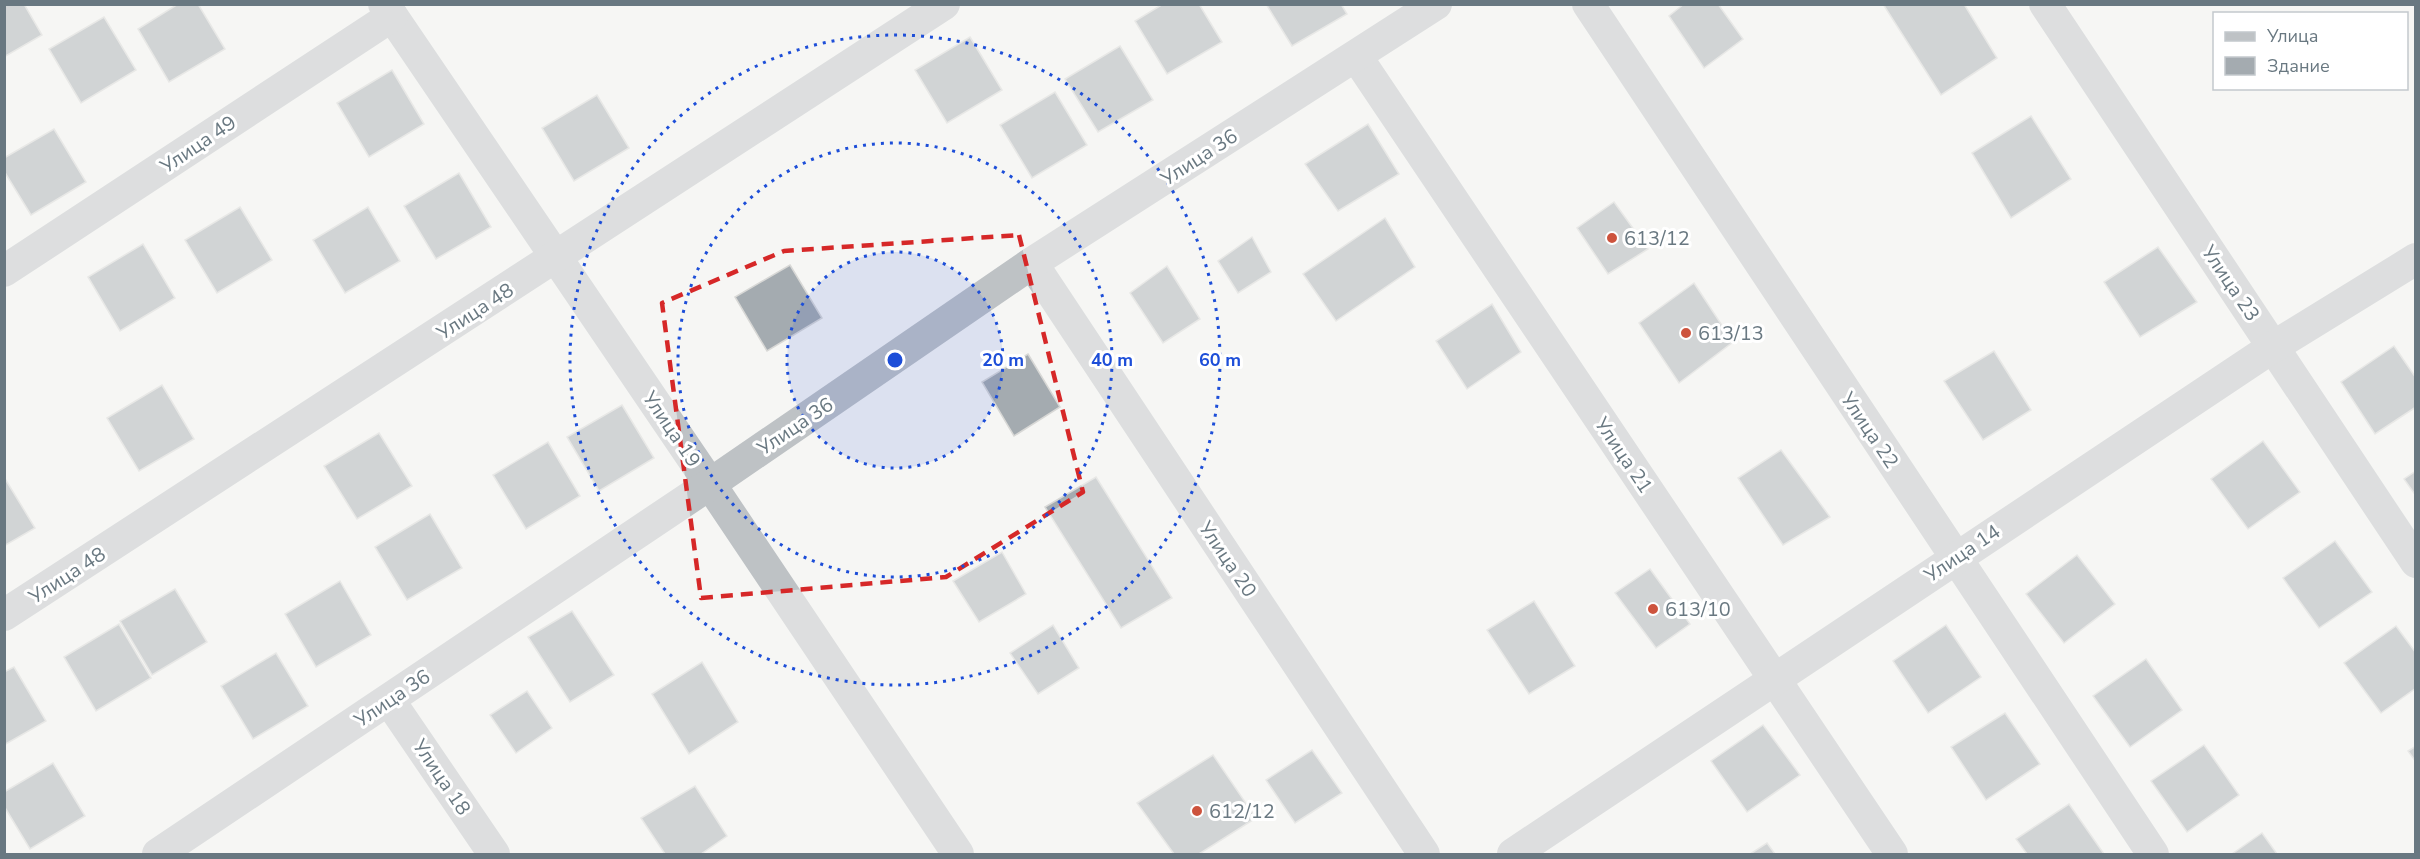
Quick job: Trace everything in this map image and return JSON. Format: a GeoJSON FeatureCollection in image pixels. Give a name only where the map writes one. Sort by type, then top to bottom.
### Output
{"type":"FeatureCollection","features":[{"type":"Feature","properties":{"kind":"street","name":"Улица 48"},"geometry":{"type":"LineString","coordinates":[[4,615],[557,258],[944,4]]}},
{"type":"Feature","properties":{"kind":"street","name":"Улица 36"},"geometry":{"type":"LineString","coordinates":[[158,855],[710,484],[1032,263],[1436,4]]}},
{"type":"Feature","properties":{"kind":"street","name":"Улица 22"},"geometry":{"type":"LineString","coordinates":[[1588,4],[2153,855]]}},
{"type":"Feature","properties":{"kind":"street","name":"Улица 23"},"geometry":{"type":"LineString","coordinates":[[2045,4],[2415,562]]}},
{"type":"Feature","properties":{"kind":"street","name":"Улица 19"},"geometry":{"type":"LineString","coordinates":[[388,10],[710,484],[958,855]]}},
{"type":"Feature","properties":{"kind":"street","name":"Улица 49"},"geometry":{"type":"LineString","coordinates":[[4,271],[388,10]]}},
{"type":"Feature","properties":{"kind":"street","name":"Улица 21"},"geometry":{"type":"LineString","coordinates":[[1356,56],[1892,855]]}},
{"type":"Feature","properties":{"kind":"street","name":"Улица 14"},"geometry":{"type":"LineString","coordinates":[[1513,855],[1955,557],[2273,347],[2415,259]]}},
{"type":"Feature","properties":{"kind":"street","name":"Улица 20"},"geometry":{"type":"LineString","coordinates":[[1032,263],[1424,855]]}},
{"type":"Feature","properties":{"kind":"street","name":"Улица 18"},"geometry":{"type":"LineString","coordinates":[[389,700],[494,855]]}},
{"type":"Feature","properties":{"kind":"highlighted area"},"geometry":{"type":"Polygon","coordinates":[[[1019,235],[1083,492],[946,577],[701,598],[662,303],[784,251],[1019,235]]]}},
{"type":"Feature","properties":{"kind":"building"},"geometry":{"type":"Polygon","coordinates":[[[4,4],[24,4],[42,35],[4,57],[4,4]]]}},
{"type":"Feature","properties":{"kind":"building"},"geometry":{"type":"Polygon","coordinates":[[[178,4],[198,4],[225,49],[169,82],[138,29],[178,4]]]}},
{"type":"Feature","properties":{"kind":"building"},"geometry":{"type":"Polygon","coordinates":[[[1163,4],[1199,4],[1222,42],[1167,74],[1135,21],[1163,4]]]}},
{"type":"Feature","properties":{"kind":"building"},"geometry":{"type":"Polygon","coordinates":[[[1266,4],[1341,4],[1347,14],[1292,46],[1266,4]]]}},
{"type":"Feature","properties":{"kind":"building"},"geometry":{"type":"Polygon","coordinates":[[[1684,4],[1718,4],[1743,39],[1704,68],[1669,16],[1684,4]]]}},
{"type":"Feature","properties":{"kind":"building"},"geometry":{"type":"Polygon","coordinates":[[[1883,4],[1964,4],[1997,58],[1941,95],[1883,4]]]}},
{"type":"Feature","properties":{"kind":"building"},"geometry":{"type":"Polygon","coordinates":[[[104,17],[136,70],[81,103],[49,49],[104,17]]]}},
{"type":"Feature","properties":{"kind":"building"},"geometry":{"type":"Polygon","coordinates":[[[970,37],[1002,90],[947,123],[915,70],[970,37]]]}},
{"type":"Feature","properties":{"kind":"building"},"geometry":{"type":"Polygon","coordinates":[[[1120,46],[1153,100],[1098,132],[1065,79],[1120,46]]]}},
{"type":"Feature","properties":{"kind":"building"},"geometry":{"type":"Polygon","coordinates":[[[392,70],[424,124],[369,157],[337,103],[392,70]]]}},
{"type":"Feature","properties":{"kind":"building"},"geometry":{"type":"Polygon","coordinates":[[[1055,92],[1087,145],[1032,178],[1000,125],[1055,92]]]}},
{"type":"Feature","properties":{"kind":"building"},"geometry":{"type":"Polygon","coordinates":[[[597,95],[629,148],[574,181],[542,128],[597,95]]]}},
{"type":"Feature","properties":{"kind":"building"},"geometry":{"type":"Polygon","coordinates":[[[2031,116],[2071,179],[2011,218],[1972,153],[2031,116]]]}},
{"type":"Feature","properties":{"kind":"building"},"geometry":{"type":"Polygon","coordinates":[[[1368,124],[1399,174],[1338,211],[1305,164],[1368,124]]]}},
{"type":"Feature","properties":{"kind":"building"},"geometry":{"type":"Polygon","coordinates":[[[54,129],[86,182],[31,215],[4,171],[4,158],[54,129]]]}},
{"type":"Feature","properties":{"kind":"building"},"geometry":{"type":"Polygon","coordinates":[[[459,173],[491,227],[436,259],[404,206],[459,173]]]}},
{"type":"Feature","properties":{"kind":"building","name":"613/12"},"geometry":{"type":"Polygon","coordinates":[[[1614,202],[1648,249],[1608,274],[1577,228],[1614,202]]]}},
{"type":"Feature","properties":{"kind":"building"},"geometry":{"type":"Polygon","coordinates":[[[240,207],[272,260],[217,293],[185,240],[240,207]]]}},
{"type":"Feature","properties":{"kind":"building"},"geometry":{"type":"Polygon","coordinates":[[[368,207],[400,261],[345,293],[313,240],[368,207]]]}},
{"type":"Feature","properties":{"kind":"building"},"geometry":{"type":"Polygon","coordinates":[[[1385,218],[1415,267],[1336,321],[1303,274],[1385,218]]]}},
{"type":"Feature","properties":{"kind":"building"},"geometry":{"type":"Polygon","coordinates":[[[1252,237],[1271,272],[1238,293],[1218,261],[1252,237]]]}},
{"type":"Feature","properties":{"kind":"building"},"geometry":{"type":"Polygon","coordinates":[[[143,244],[175,298],[120,331],[88,277],[143,244]]]}},
{"type":"Feature","properties":{"kind":"building"},"geometry":{"type":"Polygon","coordinates":[[[2158,247],[2197,302],[2140,337],[2104,282],[2158,247]]]}},
{"type":"Feature","properties":{"kind":"building"},"geometry":{"type":"Polygon","coordinates":[[[790,265],[822,318],[767,351],[735,297],[790,265]]]}},
{"type":"Feature","properties":{"kind":"building"},"geometry":{"type":"Polygon","coordinates":[[[1167,266],[1200,319],[1163,343],[1130,293],[1167,266]]]}},
{"type":"Feature","properties":{"kind":"building","name":"613/13"},"geometry":{"type":"Polygon","coordinates":[[[1694,283],[1733,342],[1679,383],[1639,323],[1694,283]]]}},
{"type":"Feature","properties":{"kind":"building"},"geometry":{"type":"Polygon","coordinates":[[[1492,304],[1521,352],[1467,389],[1436,341],[1492,304]]]}},
{"type":"Feature","properties":{"kind":"building"},"geometry":{"type":"Polygon","coordinates":[[[2394,346],[2416,378],[2416,407],[2375,434],[2341,382],[2394,346]]]}},
{"type":"Feature","properties":{"kind":"building"},"geometry":{"type":"Polygon","coordinates":[[[1994,351],[2031,410],[1983,440],[1944,381],[1994,351]]]}},
{"type":"Feature","properties":{"kind":"building"},"geometry":{"type":"Polygon","coordinates":[[[1028,354],[1060,407],[1014,436],[982,382],[1028,354]]]}},
{"type":"Feature","properties":{"kind":"building"},"geometry":{"type":"Polygon","coordinates":[[[162,385],[194,439],[139,471],[107,418],[162,385]]]}},
{"type":"Feature","properties":{"kind":"building"},"geometry":{"type":"Polygon","coordinates":[[[622,405],[654,458],[599,491],[567,437],[622,405]]]}},
{"type":"Feature","properties":{"kind":"building"},"geometry":{"type":"Polygon","coordinates":[[[379,433],[412,486],[357,519],[324,466],[379,433]]]}},
{"type":"Feature","properties":{"kind":"building"},"geometry":{"type":"Polygon","coordinates":[[[2263,441],[2300,492],[2248,529],[2211,479],[2263,441]]]}},
{"type":"Feature","properties":{"kind":"building"},"geometry":{"type":"Polygon","coordinates":[[[548,442],[580,496],[526,529],[493,475],[548,442]]]}},
{"type":"Feature","properties":{"kind":"building"},"geometry":{"type":"Polygon","coordinates":[[[1781,450],[1830,517],[1783,545],[1738,478],[1781,450]]]}},
{"type":"Feature","properties":{"kind":"building"},"geometry":{"type":"Polygon","coordinates":[[[2416,471],[2416,496],[2404,479],[2416,471]]]}},
{"type":"Feature","properties":{"kind":"building"},"geometry":{"type":"Polygon","coordinates":[[[4,477],[35,528],[4,546],[4,477]]]}},
{"type":"Feature","properties":{"kind":"building"},"geometry":{"type":"Polygon","coordinates":[[[1096,477],[1172,598],[1121,628],[1045,507],[1096,477]]]}},
{"type":"Feature","properties":{"kind":"building"},"geometry":{"type":"Polygon","coordinates":[[[430,514],[462,568],[407,600],[375,547],[430,514]]]}},
{"type":"Feature","properties":{"kind":"building"},"geometry":{"type":"Polygon","coordinates":[[[2335,541],[2372,592],[2319,628],[2283,578],[2335,541]]]}},
{"type":"Feature","properties":{"kind":"building"},"geometry":{"type":"Polygon","coordinates":[[[1002,552],[1026,594],[979,622],[953,581],[1002,552]]]}},
{"type":"Feature","properties":{"kind":"building"},"geometry":{"type":"Polygon","coordinates":[[[2077,555],[2115,604],[2064,643],[2026,594],[2077,555]]]}},
{"type":"Feature","properties":{"kind":"building","name":"613/10"},"geometry":{"type":"Polygon","coordinates":[[[1650,569],[1690,624],[1656,648],[1615,593],[1650,569]]]}},
{"type":"Feature","properties":{"kind":"building"},"geometry":{"type":"Polygon","coordinates":[[[340,581],[371,635],[316,667],[285,614],[340,581]]]}},
{"type":"Feature","properties":{"kind":"building"},"geometry":{"type":"Polygon","coordinates":[[[175,589],[207,642],[152,675],[120,621],[175,589]]]}},
{"type":"Feature","properties":{"kind":"building"},"geometry":{"type":"Polygon","coordinates":[[[1534,601],[1575,666],[1529,694],[1487,630],[1534,601]]]}},
{"type":"Feature","properties":{"kind":"building"},"geometry":{"type":"Polygon","coordinates":[[[572,611],[614,675],[570,702],[528,637],[572,611]]]}},
{"type":"Feature","properties":{"kind":"building"},"geometry":{"type":"Polygon","coordinates":[[[119,624],[151,678],[96,711],[64,657],[119,624]]]}},
{"type":"Feature","properties":{"kind":"building"},"geometry":{"type":"Polygon","coordinates":[[[1053,625],[1079,668],[1038,694],[1010,653],[1053,625]]]}},
{"type":"Feature","properties":{"kind":"building"},"geometry":{"type":"Polygon","coordinates":[[[1946,625],[1981,677],[1928,713],[1893,661],[1946,625]]]}},
{"type":"Feature","properties":{"kind":"building"},"geometry":{"type":"Polygon","coordinates":[[[2396,626],[2416,653],[2416,688],[2381,713],[2344,663],[2396,626]]]}},
{"type":"Feature","properties":{"kind":"building"},"geometry":{"type":"Polygon","coordinates":[[[276,653],[308,706],[253,739],[221,686],[276,653]]]}},
{"type":"Feature","properties":{"kind":"building"},"geometry":{"type":"Polygon","coordinates":[[[2146,659],[2182,710],[2130,747],[2093,696],[2146,659]]]}},
{"type":"Feature","properties":{"kind":"building"},"geometry":{"type":"Polygon","coordinates":[[[702,662],[738,722],[689,754],[652,694],[702,662]]]}},
{"type":"Feature","properties":{"kind":"building"},"geometry":{"type":"Polygon","coordinates":[[[14,667],[46,721],[4,745],[4,672],[14,667]]]}},
{"type":"Feature","properties":{"kind":"building"},"geometry":{"type":"Polygon","coordinates":[[[527,691],[552,728],[516,753],[490,715],[527,691]]]}},
{"type":"Feature","properties":{"kind":"building"},"geometry":{"type":"Polygon","coordinates":[[[2005,713],[2040,764],[1986,800],[1951,747],[2005,713]]]}},
{"type":"Feature","properties":{"kind":"building"},"geometry":{"type":"Polygon","coordinates":[[[1763,725],[1800,775],[1747,812],[1711,761],[1763,725]]]}},
{"type":"Feature","properties":{"kind":"building"},"geometry":{"type":"Polygon","coordinates":[[[2204,745],[2239,795],[2187,832],[2151,781],[2204,745]]]}},
{"type":"Feature","properties":{"kind":"building"},"geometry":{"type":"Polygon","coordinates":[[[2416,746],[2416,762],[2408,751],[2416,746]]]}},
{"type":"Feature","properties":{"kind":"building"},"geometry":{"type":"Polygon","coordinates":[[[1312,750],[1342,793],[1295,823],[1266,780],[1312,750]]]}},
{"type":"Feature","properties":{"kind":"building","name":"612/12"},"geometry":{"type":"Polygon","coordinates":[[[1213,755],[1256,818],[1199,854],[1174,854],[1137,803],[1213,755]]]}},
{"type":"Feature","properties":{"kind":"building"},"geometry":{"type":"Polygon","coordinates":[[[53,763],[85,816],[30,849],[4,806],[4,792],[53,763]]]}},
{"type":"Feature","properties":{"kind":"building"},"geometry":{"type":"Polygon","coordinates":[[[695,786],[727,836],[701,854],[665,854],[641,818],[695,786]]]}},
{"type":"Feature","properties":{"kind":"building"},"geometry":{"type":"Polygon","coordinates":[[[2069,804],[2104,854],[2027,854],[2016,839],[2069,804]]]}},
{"type":"Feature","properties":{"kind":"building"},"geometry":{"type":"Polygon","coordinates":[[[2262,833],[2277,854],[2232,854],[2262,833]]]}},
{"type":"Feature","properties":{"kind":"building"},"geometry":{"type":"Polygon","coordinates":[[[1767,843],[1775,854],[1750,854],[1767,843]]]}},
{"type":"Feature","properties":{"kind":"place","name":"613/12"},"geometry":{"type":"Point","coordinates":[1612,238]}},
{"type":"Feature","properties":{"kind":"place","name":"613/13"},"geometry":{"type":"Point","coordinates":[1686,333]}},
{"type":"Feature","properties":{"kind":"place","name":"613/10"},"geometry":{"type":"Point","coordinates":[1653,609]}},
{"type":"Feature","properties":{"kind":"place","name":"612/12"},"geometry":{"type":"Point","coordinates":[1197,811]}}]}
